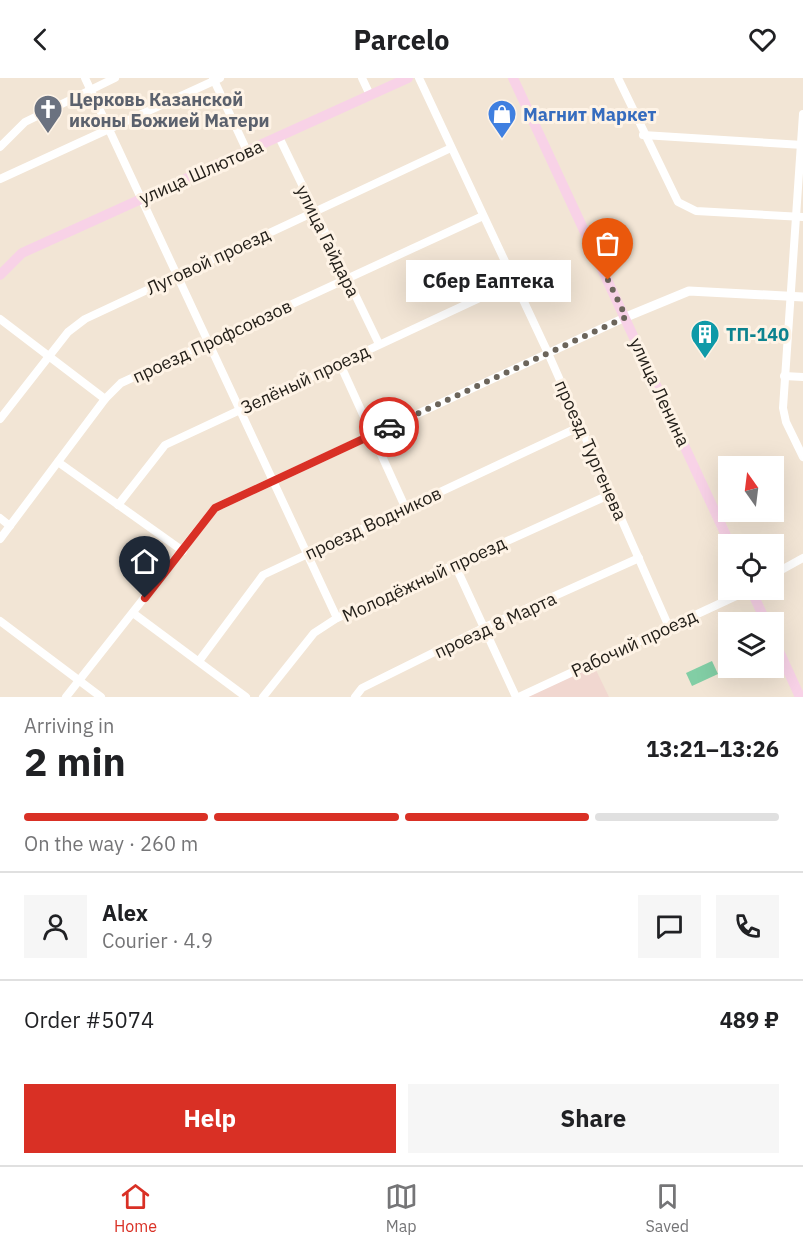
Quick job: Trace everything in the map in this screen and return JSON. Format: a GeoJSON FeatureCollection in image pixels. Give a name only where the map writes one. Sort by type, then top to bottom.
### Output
{"type":"FeatureCollection","features":[{"type":"Feature","properties":{"kind":"main road","name":"улица Шлютова"},"geometry":{"type":"LineString","coordinates":[[0,275],[22,253],[408,78]]}},
{"type":"Feature","properties":{"kind":"main road","name":"улица Ленина"},"geometry":{"type":"LineString","coordinates":[[513,78],[725,534]]}},
{"type":"Feature","properties":{"kind":"main road"},"geometry":{"type":"LineString","coordinates":[[784,662],[800,697]]}},
{"type":"Feature","properties":{"kind":"street"},"geometry":{"type":"LineString","coordinates":[[86,78],[337,618]]}},
{"type":"Feature","properties":{"kind":"street"},"geometry":{"type":"LineString","coordinates":[[0,147],[25,122],[115,78]]}},
{"type":"Feature","properties":{"kind":"street"},"geometry":{"type":"LineString","coordinates":[[362,78],[370,95]]}},
{"type":"Feature","properties":{"kind":"street","name":"проезд Тургенева"},"geometry":{"type":"LineString","coordinates":[[419,78],[548,353],[669,627]]}},
{"type":"Feature","properties":{"kind":"street"},"geometry":{"type":"LineString","coordinates":[[618,78],[643,135],[678,202],[683,206],[696,211],[800,217]]}},
{"type":"Feature","properties":{"kind":"street"},"geometry":{"type":"LineString","coordinates":[[0,179],[215,79],[247,151]]}},
{"type":"Feature","properties":{"kind":"street"},"geometry":{"type":"LineString","coordinates":[[803,114],[800,217],[790,297],[783,408],[786,422],[803,457]]}},
{"type":"Feature","properties":{"kind":"street"},"geometry":{"type":"LineString","coordinates":[[643,135],[802,145]]}},
{"type":"Feature","properties":{"kind":"street","name":"улица Гайдара"},"geometry":{"type":"LineString","coordinates":[[279,137],[379,344]]}},
{"type":"Feature","properties":{"kind":"street","name":"Луговой проезд"},"geometry":{"type":"LineString","coordinates":[[0,419],[68,332],[85,319],[451,148]]}},
{"type":"Feature","properties":{"kind":"street","name":"проезд Профсоюзов"},"geometry":{"type":"LineString","coordinates":[[0,539],[105,399],[122,383],[483,216]]}},
{"type":"Feature","properties":{"kind":"street","name":"Зелёный проезд"},"geometry":{"type":"LineString","coordinates":[[118,505],[165,445],[514,282]]}},
{"type":"Feature","properties":{"kind":"street"},"geometry":{"type":"LineString","coordinates":[[66,697],[215,508],[626,317],[689,291],[803,297]]}},
{"type":"Feature","properties":{"kind":"street"},"geometry":{"type":"LineString","coordinates":[[0,319],[105,399]]}},
{"type":"Feature","properties":{"kind":"street"},"geometry":{"type":"LineString","coordinates":[[340,364],[406,508]]}},
{"type":"Feature","properties":{"kind":"street"},"geometry":{"type":"LineString","coordinates":[[784,376],[803,377]]}},
{"type":"Feature","properties":{"kind":"street","name":"проезд Водников"},"geometry":{"type":"LineString","coordinates":[[199,661],[263,575],[581,426]]}},
{"type":"Feature","properties":{"kind":"street"},"geometry":{"type":"LineString","coordinates":[[58,462],[183,551]]}},
{"type":"Feature","properties":{"kind":"street","name":"Молодёжный проезд"},"geometry":{"type":"LineString","coordinates":[[263,697],[314,633],[337,618],[611,494]]}},
{"type":"Feature","properties":{"kind":"street"},"geometry":{"type":"LineString","coordinates":[[0,518],[10,526]]}},
{"type":"Feature","properties":{"kind":"street","name":"проезд 8 Марта"},"geometry":{"type":"LineString","coordinates":[[355,697],[362,688],[483,628],[639,558]]}},
{"type":"Feature","properties":{"kind":"street"},"geometry":{"type":"LineString","coordinates":[[784,568],[803,558]]}},
{"type":"Feature","properties":{"kind":"street"},"geometry":{"type":"LineString","coordinates":[[455,565],[483,628],[518,697]]}},
{"type":"Feature","properties":{"kind":"street","name":"Рабочий проезд"},"geometry":{"type":"LineString","coordinates":[[518,697],[728,600]]}},
{"type":"Feature","properties":{"kind":"street"},"geometry":{"type":"LineString","coordinates":[[133,613],[246,697]]}},
{"type":"Feature","properties":{"kind":"street"},"geometry":{"type":"LineString","coordinates":[[0,621],[101,697]]}},
{"type":"Feature","properties":{"kind":"shaded area"},"geometry":{"type":"Polygon","coordinates":[[[594,666],[609,697],[527,697],[594,666]]]}},
{"type":"Feature","properties":{"kind":"green space"},"geometry":{"type":"Polygon","coordinates":[[[712,661],[718,674],[692,686],[686,673],[712,661]]]}},
{"type":"Feature","properties":{"kind":"way so far"},"geometry":{"type":"LineString","coordinates":[[389,427],[626,317],[608,280]]}},
{"type":"Feature","properties":{"kind":"place","name":"Церковь Казанской иконы Божией Матери"},"geometry":{"type":"Point","coordinates":[48,134]}},
{"type":"Feature","properties":{"kind":"place","name":"Магнит Маркет"},"geometry":{"type":"Point","coordinates":[502,140]}},
{"type":"Feature","properties":{"kind":"place","name":"Сбер Еаптека"},"geometry":{"type":"Point","coordinates":[608,280]}},
{"type":"Feature","properties":{"kind":"place","name":"ТП-140"},"geometry":{"type":"Point","coordinates":[705,360]}},
{"type":"Feature","properties":{"kind":"route"},"geometry":{"type":"LineString","coordinates":[[145,598],[215,508],[389,427]]}}]}
